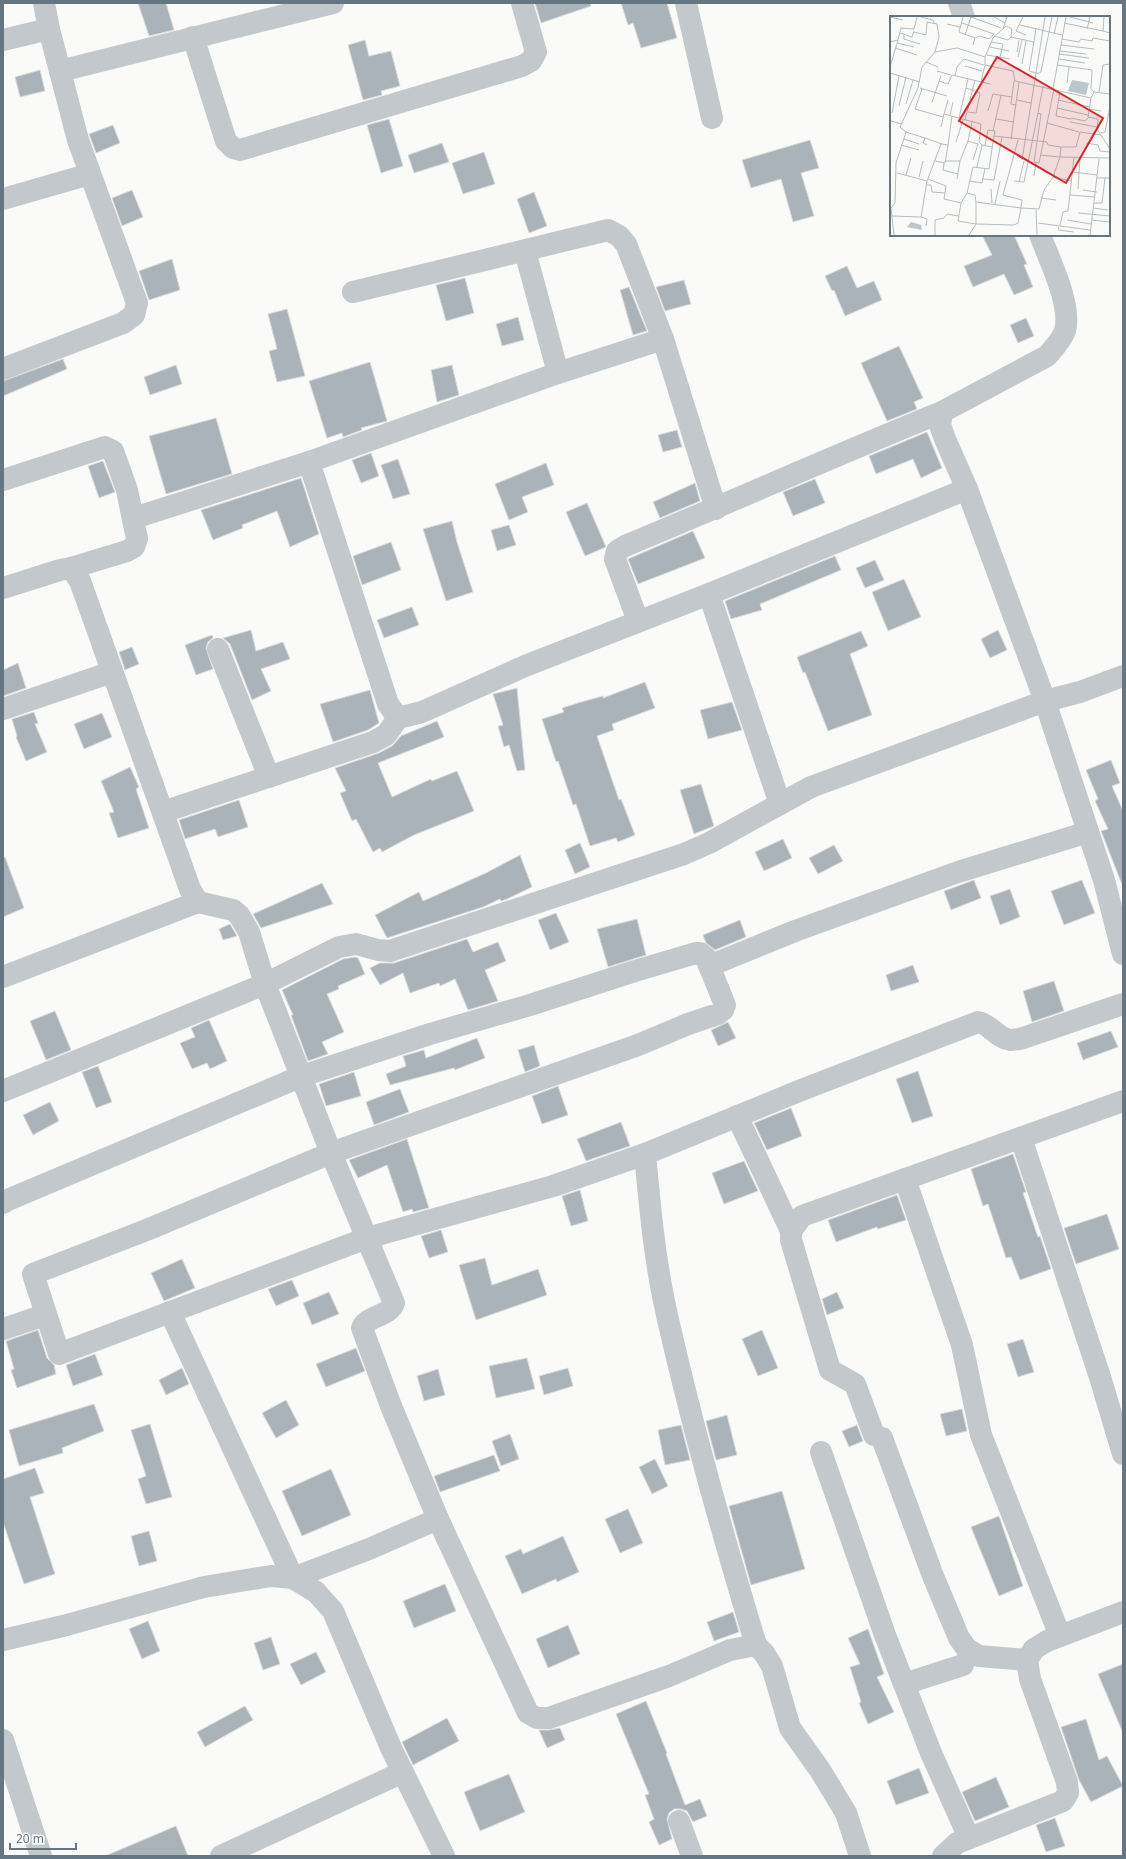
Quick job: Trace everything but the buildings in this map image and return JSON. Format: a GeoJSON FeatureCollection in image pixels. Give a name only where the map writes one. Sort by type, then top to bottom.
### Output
{"type":"FeatureCollection","features":[{"type":"Feature","properties":{"kind":"street"},"geometry":{"type":"LineString","coordinates":[[3,369],[123,324],[134,314],[137,303],[90,174],[69,109],[48,29],[44,3]]}},
{"type":"Feature","properties":{"kind":"street"},"geometry":{"type":"LineString","coordinates":[[60,71],[333,3]]}},
{"type":"Feature","properties":{"kind":"street"},"geometry":{"type":"LineString","coordinates":[[193,37],[226,141],[233,148],[240,150],[522,66],[532,61],[536,52],[522,3]]}},
{"type":"Feature","properties":{"kind":"street"},"geometry":{"type":"LineString","coordinates":[[686,3],[712,118]]}},
{"type":"Feature","properties":{"kind":"street"},"geometry":{"type":"LineString","coordinates":[[959,3],[964,16]]}},
{"type":"Feature","properties":{"kind":"street"},"geometry":{"type":"LineString","coordinates":[[3,40],[48,29]]}},
{"type":"Feature","properties":{"kind":"street"},"geometry":{"type":"LineString","coordinates":[[3,199],[90,174]]}},
{"type":"Feature","properties":{"kind":"street"},"geometry":{"type":"LineString","coordinates":[[353,292],[608,230],[619,236],[626,244],[663,339],[716,509]]}},
{"type":"Feature","properties":{"kind":"street"},"geometry":{"type":"LineString","coordinates":[[638,621],[615,559],[617,551],[625,546],[716,509],[864,444],[942,412],[1047,356],[1058,344],[1065,330],[1066,317],[1063,299],[1040,236]]}},
{"type":"Feature","properties":{"kind":"street"},"geometry":{"type":"LineString","coordinates":[[525,251],[558,374]]}},
{"type":"Feature","properties":{"kind":"street"},"geometry":{"type":"LineString","coordinates":[[134,518],[309,462],[558,374],[663,339]]}},
{"type":"Feature","properties":{"kind":"street"},"geometry":{"type":"LineString","coordinates":[[942,412],[940,424],[945,439],[967,489],[1045,701],[1104,880],[1123,954]]}},
{"type":"Feature","properties":{"kind":"street"},"geometry":{"type":"LineString","coordinates":[[3,480],[106,447],[113,451],[117,460],[134,518],[137,539],[134,547],[107,558],[60,570],[3,588]]}},
{"type":"Feature","properties":{"kind":"street"},"geometry":{"type":"LineString","coordinates":[[309,462],[388,704],[398,718]]}},
{"type":"Feature","properties":{"kind":"street"},"geometry":{"type":"LineString","coordinates":[[163,812],[372,742],[386,735],[398,718],[422,712],[525,666],[709,594],[967,489]]}},
{"type":"Feature","properties":{"kind":"street"},"geometry":{"type":"LineString","coordinates":[[71,568],[80,581],[190,889],[198,902]]}},
{"type":"Feature","properties":{"kind":"street"},"geometry":{"type":"LineString","coordinates":[[709,594],[780,804]]}},
{"type":"Feature","properties":{"kind":"street"},"geometry":{"type":"LineString","coordinates":[[218,649],[269,777]]}},
{"type":"Feature","properties":{"kind":"street"},"geometry":{"type":"LineString","coordinates":[[3,709],[112,672]]}},
{"type":"Feature","properties":{"kind":"street"},"geometry":{"type":"LineString","coordinates":[[3,1091],[265,984],[339,947],[356,944],[378,950],[390,951],[663,861],[709,843],[811,787],[1045,701],[1080,692],[1123,676]]}},
{"type":"Feature","properties":{"kind":"street"},"geometry":{"type":"LineString","coordinates":[[709,966],[795,931],[958,872],[1088,832]]}},
{"type":"Feature","properties":{"kind":"street"},"geometry":{"type":"LineString","coordinates":[[3,977],[198,902],[226,907],[239,915],[249,932],[265,984],[331,1154],[394,1304],[388,1311],[368,1321],[362,1328],[391,1406],[438,1519],[528,1713],[537,1718],[549,1718],[668,1676],[730,1650],[756,1645]]}},
{"type":"Feature","properties":{"kind":"street"},"geometry":{"type":"LineString","coordinates":[[3,1203],[17,1195],[302,1076],[430,1034],[530,1005],[696,953],[706,958],[725,1005],[723,1010],[718,1014],[688,1024],[638,1045],[331,1154],[149,1229],[33,1274],[45,1316],[59,1354],[367,1238],[553,1186],[645,1154],[737,1116],[978,1022],[987,1026],[1000,1036],[1010,1040],[1023,1038],[1123,1004]]}},
{"type":"Feature","properties":{"kind":"street"},"geometry":{"type":"LineString","coordinates":[[791,1231],[802,1216],[1123,1101]]}},
{"type":"Feature","properties":{"kind":"street"},"geometry":{"type":"LineString","coordinates":[[737,1116],[791,1231],[791,1240],[830,1370],[855,1384],[878,1436],[959,1638],[967,1649],[979,1656],[1028,1660]]}},
{"type":"Feature","properties":{"kind":"street"},"geometry":{"type":"LineString","coordinates":[[1021,1138],[1100,1377],[1123,1454]]}},
{"type":"Feature","properties":{"kind":"street"},"geometry":{"type":"LineString","coordinates":[[645,1154],[652,1223],[667,1314],[722,1530],[756,1645],[764,1653],[772,1666],[790,1728],[820,1770],[846,1813],[860,1856]]}},
{"type":"Feature","properties":{"kind":"street"},"geometry":{"type":"LineString","coordinates":[[906,1179],[962,1346],[981,1435],[1060,1636]]}},
{"type":"Feature","properties":{"kind":"street"},"geometry":{"type":"LineString","coordinates":[[170,1312],[293,1578],[316,1592],[333,1611],[437,1854]]}},
{"type":"Feature","properties":{"kind":"street"},"geometry":{"type":"LineString","coordinates":[[3,1329],[45,1316]]}},
{"type":"Feature","properties":{"kind":"street"},"geometry":{"type":"LineString","coordinates":[[821,1452],[885,1635],[931,1753],[969,1838]]}},
{"type":"Feature","properties":{"kind":"street"},"geometry":{"type":"LineString","coordinates":[[3,1640],[63,1626],[204,1587],[271,1576],[293,1578],[369,1549],[438,1519]]}},
{"type":"Feature","properties":{"kind":"street"},"geometry":{"type":"LineString","coordinates":[[943,1856],[956,1843],[1063,1801],[1068,1793],[1067,1782],[1030,1679],[1028,1660],[1034,1649],[1060,1636],[1123,1612]]}},
{"type":"Feature","properties":{"kind":"street"},"geometry":{"type":"LineString","coordinates":[[904,1684],[962,1665]]}},
{"type":"Feature","properties":{"kind":"street"},"geometry":{"type":"LineString","coordinates":[[3,1740],[41,1856]]}},
{"type":"Feature","properties":{"kind":"street"},"geometry":{"type":"LineString","coordinates":[[221,1856],[403,1772]]}},
{"type":"Feature","properties":{"kind":"street"},"geometry":{"type":"LineString","coordinates":[[679,1821],[692,1856]]}}]}
